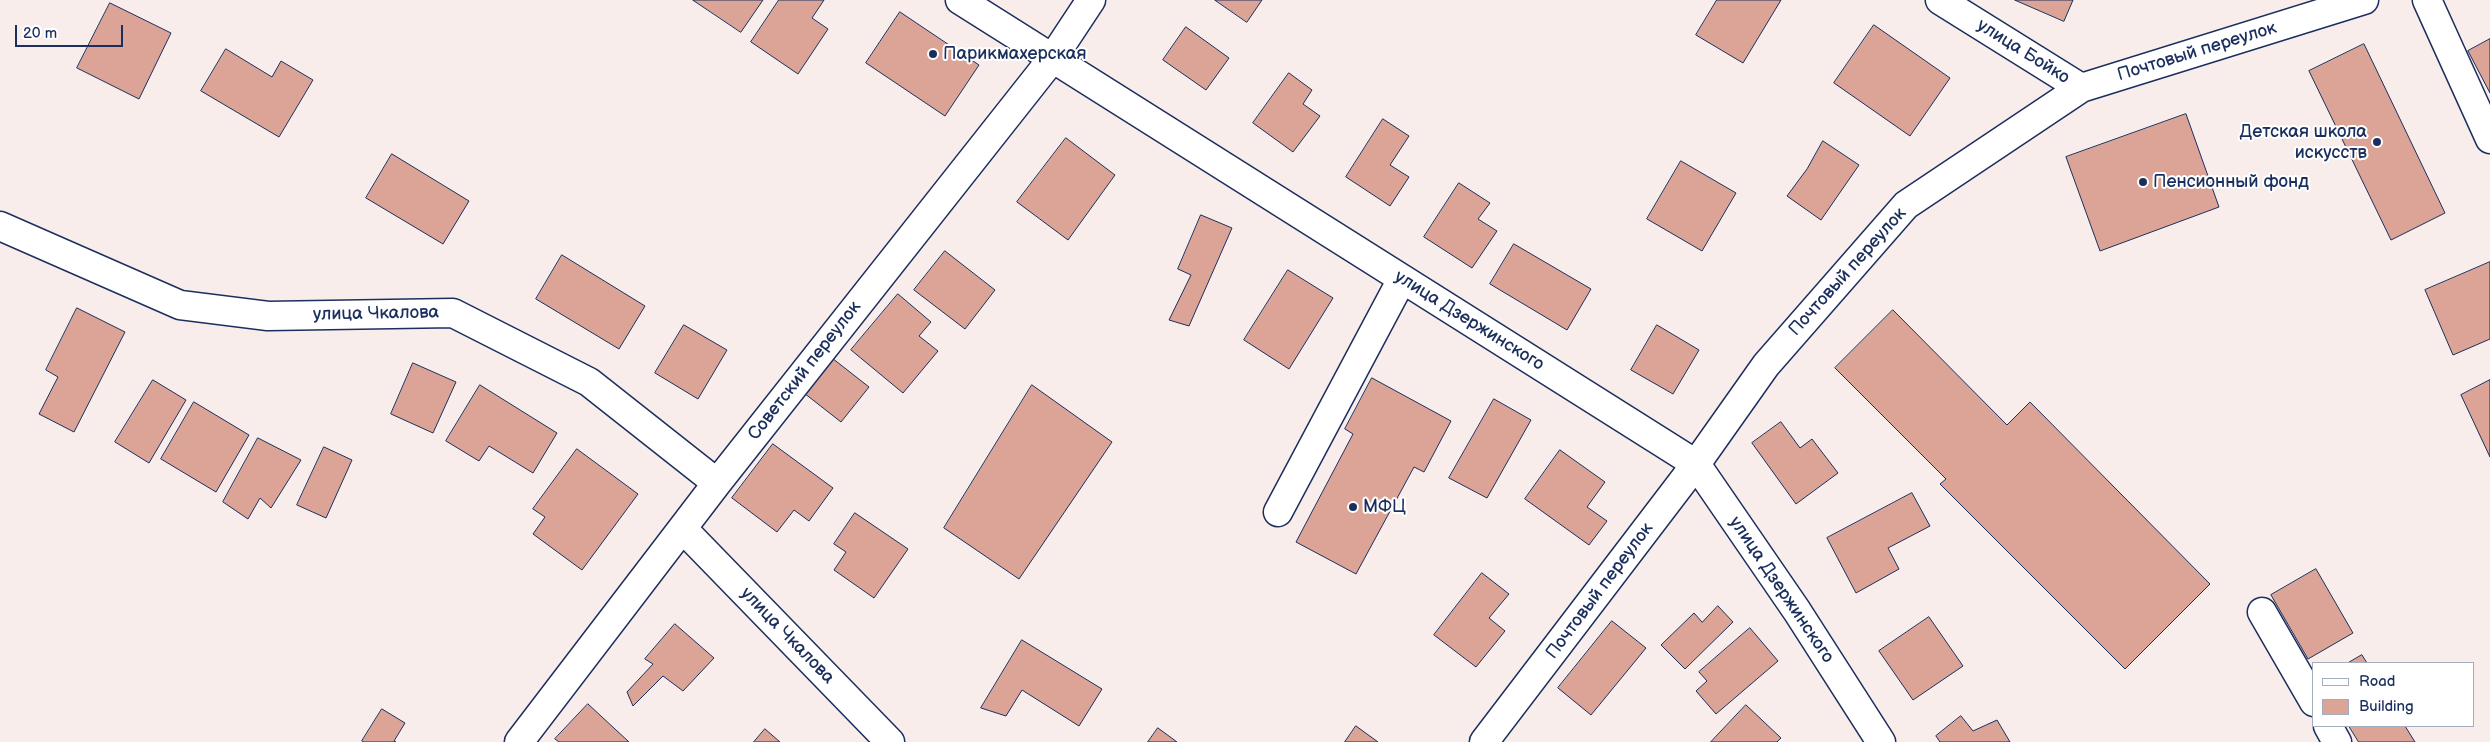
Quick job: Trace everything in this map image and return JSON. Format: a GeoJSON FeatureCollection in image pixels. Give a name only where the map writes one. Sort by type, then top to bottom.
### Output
{"type":"FeatureCollection","features":[{"type":"Feature","properties":{"kind":"street","name":"улица Дзержинского"},"geometry":{"type":"LineString","coordinates":[[960,0],[1696,464],[1797,611],[1881,742]]}},
{"type":"Feature","properties":{"kind":"street","name":"Советский переулок"},"geometry":{"type":"LineString","coordinates":[[519,742],[717,483],[1052,59],[1091,0]]}},
{"type":"Feature","properties":{"kind":"street","name":"улица Бойко"},"geometry":{"type":"LineString","coordinates":[[1940,0],[2081,88]]}},
{"type":"Feature","properties":{"kind":"street","name":"Почтовый переулок"},"geometry":{"type":"LineString","coordinates":[[1484,742],[1696,464],[1766,365],[1906,205],[2081,88],[2364,0]]}},
{"type":"Feature","properties":{"kind":"street"},"geometry":{"type":"LineString","coordinates":[[2427,0],[2490,139]]}},
{"type":"Feature","properties":{"kind":"street","name":"улица Чкалова"},"geometry":{"type":"LineString","coordinates":[[0,226],[180,305],[268,316],[453,312],[589,382],[717,483]]}},
{"type":"Feature","properties":{"kind":"street"},"geometry":{"type":"LineString","coordinates":[[1278,512],[1402,279]]}},
{"type":"Feature","properties":{"kind":"street","name":"улица Чкалова"},"geometry":{"type":"LineString","coordinates":[[683,529],[890,742]]}},
{"type":"Feature","properties":{"kind":"street"},"geometry":{"type":"LineString","coordinates":[[2262,612],[2312,699]]}},
{"type":"Feature","properties":{"kind":"street"},"geometry":{"type":"LineString","coordinates":[[2329,727],[2337,742]]}},
{"type":"Feature","properties":{"kind":"building"},"geometry":{"type":"Polygon","coordinates":[[[693,0],[763,0],[741,32],[693,0]]]}},
{"type":"Feature","properties":{"kind":"building"},"geometry":{"type":"Polygon","coordinates":[[[779,0],[824,0],[812,18],[828,29],[798,74],[751,42],[779,0]]]}},
{"type":"Feature","properties":{"kind":"building"},"geometry":{"type":"Polygon","coordinates":[[[1215,0],[1262,0],[1247,22],[1215,0]]]}},
{"type":"Feature","properties":{"kind":"building"},"geometry":{"type":"Polygon","coordinates":[[[1717,0],[1781,0],[1743,63],[1696,35],[1717,0]]]}},
{"type":"Feature","properties":{"kind":"building"},"geometry":{"type":"Polygon","coordinates":[[[2015,0],[2073,0],[2064,21],[2015,0]]]}},
{"type":"Feature","properties":{"kind":"building"},"geometry":{"type":"Polygon","coordinates":[[[110,3],[171,33],[139,99],[77,68],[110,3]]]}},
{"type":"Feature","properties":{"kind":"building"},"geometry":{"type":"Polygon","coordinates":[[[900,12],[979,65],[945,116],[866,63],[900,12]]]}},
{"type":"Feature","properties":{"kind":"building"},"geometry":{"type":"Polygon","coordinates":[[[1874,25],[1950,78],[1910,136],[1834,83],[1874,25]]]}},
{"type":"Feature","properties":{"kind":"building"},"geometry":{"type":"Polygon","coordinates":[[[1186,27],[1229,58],[1206,90],[1163,60],[1186,27]]]}},
{"type":"Feature","properties":{"kind":"building"},"geometry":{"type":"Polygon","coordinates":[[[2490,39],[2490,93],[2468,51],[2490,39]]]}},
{"type":"Feature","properties":{"kind":"building","name":"Детская школа искусств"},"geometry":{"type":"Polygon","coordinates":[[[2364,44],[2445,213],[2391,240],[2309,71],[2364,44]]]}},
{"type":"Feature","properties":{"kind":"building"},"geometry":{"type":"Polygon","coordinates":[[[226,49],[272,77],[281,61],[313,80],[279,137],[201,91],[226,49]]]}},
{"type":"Feature","properties":{"kind":"building"},"geometry":{"type":"Polygon","coordinates":[[[1289,73],[1312,90],[1303,104],[1320,116],[1293,152],[1253,123],[1289,73]]]}},
{"type":"Feature","properties":{"kind":"building","name":"Пенсионный фонд"},"geometry":{"type":"Polygon","coordinates":[[[2186,114],[2219,207],[2100,251],[2066,157],[2186,114]]]}},
{"type":"Feature","properties":{"kind":"building"},"geometry":{"type":"Polygon","coordinates":[[[1383,119],[1409,136],[1390,165],[1409,177],[1390,206],[1346,177],[1383,119]]]}},
{"type":"Feature","properties":{"kind":"building"},"geometry":{"type":"Polygon","coordinates":[[[1066,138],[1115,175],[1068,240],[1017,202],[1066,138]]]}},
{"type":"Feature","properties":{"kind":"building"},"geometry":{"type":"Polygon","coordinates":[[[1823,141],[1859,165],[1821,220],[1787,196],[1807,169],[1823,141]]]}},
{"type":"Feature","properties":{"kind":"building"},"geometry":{"type":"Polygon","coordinates":[[[392,154],[469,201],[443,244],[366,198],[392,154]]]}},
{"type":"Feature","properties":{"kind":"building"},"geometry":{"type":"Polygon","coordinates":[[[1681,161],[1736,193],[1702,251],[1647,219],[1681,161]]]}},
{"type":"Feature","properties":{"kind":"building"},"geometry":{"type":"Polygon","coordinates":[[[1459,183],[1490,203],[1478,219],[1497,231],[1472,268],[1424,237],[1459,183]]]}},
{"type":"Feature","properties":{"kind":"building"},"geometry":{"type":"Polygon","coordinates":[[[1201,215],[1232,228],[1189,326],[1169,320],[1191,275],[1178,269],[1201,215]]]}},
{"type":"Feature","properties":{"kind":"building"},"geometry":{"type":"Polygon","coordinates":[[[1514,244],[1591,289],[1567,330],[1490,284],[1514,244]]]}},
{"type":"Feature","properties":{"kind":"building"},"geometry":{"type":"Polygon","coordinates":[[[945,251],[995,290],[965,329],[914,290],[945,251]]]}},
{"type":"Feature","properties":{"kind":"building"},"geometry":{"type":"Polygon","coordinates":[[[562,255],[645,306],[619,349],[536,299],[562,255]]]}},
{"type":"Feature","properties":{"kind":"building"},"geometry":{"type":"Polygon","coordinates":[[[2490,262],[2490,339],[2453,355],[2425,290],[2490,262]]]}},
{"type":"Feature","properties":{"kind":"building"},"geometry":{"type":"Polygon","coordinates":[[[1288,270],[1333,298],[1289,369],[1244,340],[1288,270]]]}},
{"type":"Feature","properties":{"kind":"building"},"geometry":{"type":"Polygon","coordinates":[[[898,294],[931,322],[919,336],[938,351],[903,393],[851,350],[898,294]]]}},
{"type":"Feature","properties":{"kind":"building"},"geometry":{"type":"Polygon","coordinates":[[[77,308],[125,332],[74,432],[39,414],[58,377],[46,370],[77,308]]]}},
{"type":"Feature","properties":{"kind":"building"},"geometry":{"type":"Polygon","coordinates":[[[1893,310],[2007,425],[2030,402],[2210,584],[2125,669],[1940,484],[1946,479],[1835,368],[1893,310]]]}},
{"type":"Feature","properties":{"kind":"building"},"geometry":{"type":"Polygon","coordinates":[[[684,325],[727,350],[698,399],[655,373],[684,325]]]}},
{"type":"Feature","properties":{"kind":"building"},"geometry":{"type":"Polygon","coordinates":[[[1657,325],[1699,350],[1673,394],[1631,370],[1657,325]]]}},
{"type":"Feature","properties":{"kind":"building"},"geometry":{"type":"Polygon","coordinates":[[[832,358],[869,387],[841,422],[804,393],[832,358]]]}},
{"type":"Feature","properties":{"kind":"building"},"geometry":{"type":"Polygon","coordinates":[[[413,363],[456,382],[433,433],[391,414],[413,363]]]}},
{"type":"Feature","properties":{"kind":"building","name":"МФЦ"},"geometry":{"type":"Polygon","coordinates":[[[1372,378],[1451,421],[1424,472],[1414,467],[1356,574],[1296,542],[1353,434],[1345,429],[1372,378]]]}},
{"type":"Feature","properties":{"kind":"building"},"geometry":{"type":"Polygon","coordinates":[[[153,380],[186,400],[149,463],[115,442],[153,380]]]}},
{"type":"Feature","properties":{"kind":"building"},"geometry":{"type":"Polygon","coordinates":[[[2490,380],[2490,457],[2461,395],[2490,380]]]}},
{"type":"Feature","properties":{"kind":"building"},"geometry":{"type":"Polygon","coordinates":[[[480,385],[557,433],[533,473],[489,446],[479,461],[446,441],[480,385]]]}},
{"type":"Feature","properties":{"kind":"building"},"geometry":{"type":"Polygon","coordinates":[[[1032,385],[1112,442],[1019,579],[944,528],[1032,385]]]}},
{"type":"Feature","properties":{"kind":"building"},"geometry":{"type":"Polygon","coordinates":[[[1494,399],[1531,420],[1487,498],[1449,478],[1494,399]]]}},
{"type":"Feature","properties":{"kind":"building"},"geometry":{"type":"Polygon","coordinates":[[[194,402],[249,435],[216,492],[161,459],[194,402]]]}},
{"type":"Feature","properties":{"kind":"building"},"geometry":{"type":"Polygon","coordinates":[[[1781,422],[1800,448],[1812,439],[1838,473],[1796,504],[1752,443],[1781,422]]]}},
{"type":"Feature","properties":{"kind":"building"},"geometry":{"type":"Polygon","coordinates":[[[258,438],[301,460],[271,508],[260,498],[248,519],[223,502],[258,438]]]}},
{"type":"Feature","properties":{"kind":"building"},"geometry":{"type":"Polygon","coordinates":[[[773,444],[833,488],[809,521],[794,510],[777,532],[732,498],[773,444]]]}},
{"type":"Feature","properties":{"kind":"building"},"geometry":{"type":"Polygon","coordinates":[[[324,447],[352,460],[326,518],[297,505],[324,447]]]}},
{"type":"Feature","properties":{"kind":"building"},"geometry":{"type":"Polygon","coordinates":[[[577,449],[638,494],[582,570],[533,534],[545,517],[533,509],[577,449]]]}},
{"type":"Feature","properties":{"kind":"building"},"geometry":{"type":"Polygon","coordinates":[[[1560,450],[1605,482],[1587,507],[1607,521],[1589,545],[1525,499],[1560,450]]]}},
{"type":"Feature","properties":{"kind":"building"},"geometry":{"type":"Polygon","coordinates":[[[1912,493],[1930,526],[1888,548],[1899,569],[1856,593],[1827,538],[1912,493]]]}},
{"type":"Feature","properties":{"kind":"building"},"geometry":{"type":"Polygon","coordinates":[[[855,513],[908,549],[874,598],[834,570],[846,552],[834,544],[855,513]]]}},
{"type":"Feature","properties":{"kind":"building"},"geometry":{"type":"Polygon","coordinates":[[[2316,569],[2353,633],[2308,659],[2271,595],[2316,569]]]}},
{"type":"Feature","properties":{"kind":"building"},"geometry":{"type":"Polygon","coordinates":[[[1482,573],[1509,594],[1489,618],[1505,631],[1476,667],[1434,635],[1482,573]]]}},
{"type":"Feature","properties":{"kind":"building"},"geometry":{"type":"Polygon","coordinates":[[[1718,606],[1733,622],[1685,669],[1661,645],[1694,613],[1702,622],[1718,606]]]}},
{"type":"Feature","properties":{"kind":"building"},"geometry":{"type":"Polygon","coordinates":[[[1929,617],[1963,666],[1913,700],[1879,651],[1929,617]]]}},
{"type":"Feature","properties":{"kind":"building"},"geometry":{"type":"Polygon","coordinates":[[[1612,621],[1646,648],[1591,715],[1558,688],[1612,621]]]}},
{"type":"Feature","properties":{"kind":"building"},"geometry":{"type":"Polygon","coordinates":[[[675,624],[714,658],[683,691],[663,676],[633,706],[627,692],[653,664],[645,659],[675,624]]]}},
{"type":"Feature","properties":{"kind":"building"},"geometry":{"type":"Polygon","coordinates":[[[1750,628],[1778,661],[1716,714],[1696,691],[1707,681],[1699,672],[1750,628]]]}},
{"type":"Feature","properties":{"kind":"building"},"geometry":{"type":"Polygon","coordinates":[[[1022,640],[1102,689],[1079,726],[1022,690],[1006,716],[981,708],[1022,640]]]}},
{"type":"Feature","properties":{"kind":"building"},"geometry":{"type":"Polygon","coordinates":[[[2362,655],[2366,662],[2350,662],[2362,655]]]}},
{"type":"Feature","properties":{"kind":"building"},"geometry":{"type":"Polygon","coordinates":[[[588,704],[629,742],[559,742],[555,739],[588,704]]]}},
{"type":"Feature","properties":{"kind":"building"},"geometry":{"type":"Polygon","coordinates":[[[1746,705],[1781,738],[1777,742],[1711,742],[1746,705]]]}},
{"type":"Feature","properties":{"kind":"building"},"geometry":{"type":"Polygon","coordinates":[[[382,709],[405,723],[394,741],[396,742],[362,741],[382,709]]]}},
{"type":"Feature","properties":{"kind":"building"},"geometry":{"type":"Polygon","coordinates":[[[1961,716],[1973,731],[1997,720],[2010,742],[1940,742],[1936,736],[1961,716]]]}},
{"type":"Feature","properties":{"kind":"building"},"geometry":{"type":"Polygon","coordinates":[[[1356,726],[1378,742],[1345,742],[1356,726]]]}},
{"type":"Feature","properties":{"kind":"building"},"geometry":{"type":"Polygon","coordinates":[[[2350,727],[2406,727],[2415,742],[2359,742],[2350,727]]]}},
{"type":"Feature","properties":{"kind":"building"},"geometry":{"type":"Polygon","coordinates":[[[1158,728],[1177,742],[1148,742],[1158,728]]]}},
{"type":"Feature","properties":{"kind":"building"},"geometry":{"type":"Polygon","coordinates":[[[765,729],[780,742],[754,742],[765,729]]]}},
{"type":"Feature","properties":{"kind":"place","name":"Парикмахерская"},"geometry":{"type":"Point","coordinates":[933,54]}},
{"type":"Feature","properties":{"kind":"place","name":"Детская школа искусств"},"geometry":{"type":"Point","coordinates":[2377,142]}},
{"type":"Feature","properties":{"kind":"place","name":"Пенсионный фонд"},"geometry":{"type":"Point","coordinates":[2143,182]}},
{"type":"Feature","properties":{"kind":"place","name":"МФЦ"},"geometry":{"type":"Point","coordinates":[1353,507]}}]}
